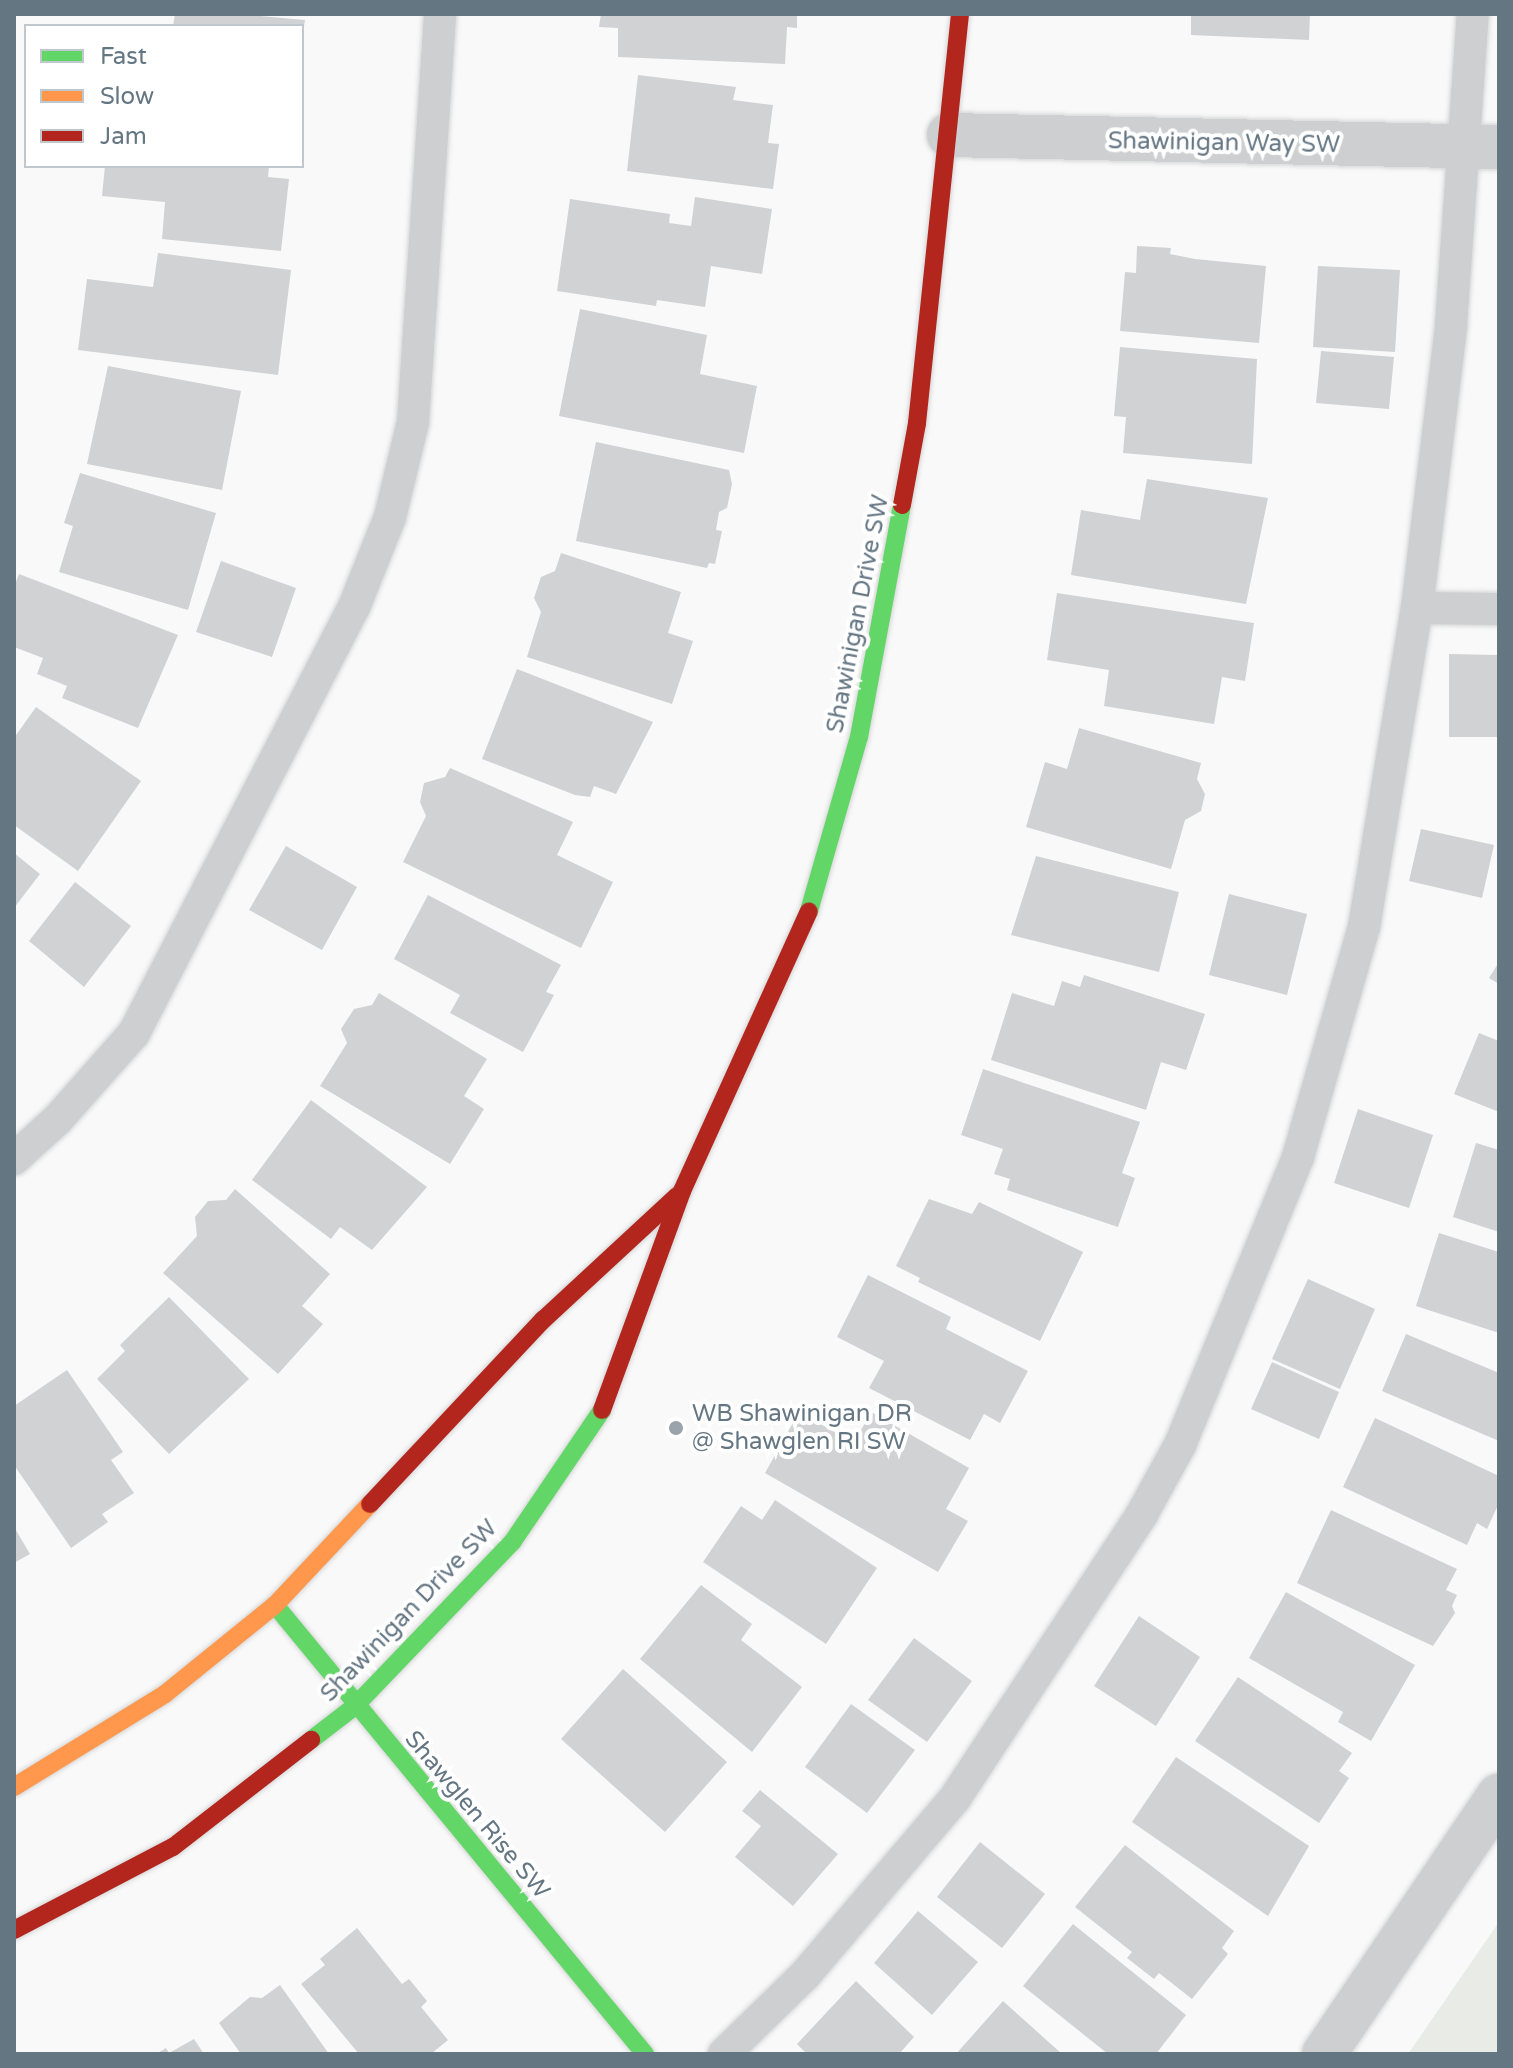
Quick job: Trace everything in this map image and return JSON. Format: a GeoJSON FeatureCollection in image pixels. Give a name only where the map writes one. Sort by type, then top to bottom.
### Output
{"type":"FeatureCollection","features":[{"type":"Feature","properties":{"kind":"street","name":"Shawinigan Drive SW"},"geometry":{"type":"LineString","coordinates":[[14,1930],[173,1847],[355,1706],[513,1541],[599,1418],[682,1191],[817,894],[859,737],[917,423],[960,14]]}},
{"type":"Feature","properties":{"kind":"street","name":"Shawinigan Way SW"},"geometry":{"type":"LineString","coordinates":[[949,135],[1482,147]]}},
{"type":"Feature","properties":{"kind":"street","name":"Shawinigan Drive SW"},"geometry":{"type":"LineString","coordinates":[[14,1787],[165,1694],[275,1605],[543,1320],[682,1191]]}},
{"type":"Feature","properties":{"kind":"street","name":"Shawglen Rise SW"},"geometry":{"type":"LineString","coordinates":[[275,1605],[355,1706],[645,2054]]}},
{"type":"Feature","properties":{"kind":"street"},"geometry":{"type":"LineString","coordinates":[[1324,2054],[1499,1796]]}},
{"type":"Feature","properties":{"kind":"lane"},"geometry":{"type":"LineString","coordinates":[[14,1159],[58,1119],[134,1033],[354,607],[390,517],[413,422],[440,14]]}},
{"type":"Feature","properties":{"kind":"lane"},"geometry":{"type":"LineString","coordinates":[[724,2054],[805,1975],[955,1798],[1142,1514],[1180,1445],[1298,1157],[1364,927],[1417,608],[1482,147],[1473,14]]}},
{"type":"Feature","properties":{"kind":"lane"},"geometry":{"type":"LineString","coordinates":[[1417,608],[1499,609]]}},
{"type":"Feature","properties":{"kind":"shaded area"},"geometry":{"type":"Polygon","coordinates":[[[1499,1922],[1499,2054],[1408,2054],[1499,1922]]]}},
{"type":"Feature","properties":{"kind":"building"},"geometry":{"type":"Polygon","coordinates":[[[175,14],[236,14],[305,20],[304,26],[173,24],[175,14]]]}},
{"type":"Feature","properties":{"kind":"building"},"geometry":{"type":"Polygon","coordinates":[[[601,14],[797,14],[797,28],[787,27],[785,64],[618,57],[618,28],[599,27],[601,14]]]}},
{"type":"Feature","properties":{"kind":"building"},"geometry":{"type":"Polygon","coordinates":[[[1191,14],[1310,14],[1309,40],[1191,35],[1191,14]]]}},
{"type":"Feature","properties":{"kind":"building"},"geometry":{"type":"Polygon","coordinates":[[[638,75],[736,87],[733,100],[773,105],[768,143],[779,144],[773,189],[627,171],[638,75]]]}},
{"type":"Feature","properties":{"kind":"building"},"geometry":{"type":"Polygon","coordinates":[[[105,168],[269,168],[268,177],[289,179],[281,251],[162,239],[165,202],[102,196],[105,168]]]}},
{"type":"Feature","properties":{"kind":"building"},"geometry":{"type":"Polygon","coordinates":[[[695,197],[772,209],[762,274],[711,266],[705,307],[657,300],[656,306],[557,291],[570,199],[670,214],[669,223],[691,226],[695,197]]]}},
{"type":"Feature","properties":{"kind":"building"},"geometry":{"type":"Polygon","coordinates":[[[1137,246],[1171,248],[1170,254],[1195,259],[1266,266],[1259,343],[1120,331],[1125,272],[1136,273],[1137,246]]]}},
{"type":"Feature","properties":{"kind":"building"},"geometry":{"type":"Polygon","coordinates":[[[158,253],[291,270],[278,375],[78,350],[87,279],[153,287],[158,253]]]}},
{"type":"Feature","properties":{"kind":"building"},"geometry":{"type":"Polygon","coordinates":[[[1318,266],[1400,270],[1395,352],[1313,347],[1318,266]]]}},
{"type":"Feature","properties":{"kind":"building"},"geometry":{"type":"Polygon","coordinates":[[[580,309],[707,335],[700,374],[757,386],[744,453],[559,416],[580,309]]]}},
{"type":"Feature","properties":{"kind":"building"},"geometry":{"type":"Polygon","coordinates":[[[1120,347],[1257,359],[1252,464],[1123,453],[1126,417],[1114,416],[1120,347]]]}},
{"type":"Feature","properties":{"kind":"building"},"geometry":{"type":"Polygon","coordinates":[[[1321,351],[1394,357],[1389,409],[1316,403],[1321,351]]]}},
{"type":"Feature","properties":{"kind":"building"},"geometry":{"type":"Polygon","coordinates":[[[108,366],[241,391],[222,490],[87,464],[108,366]]]}},
{"type":"Feature","properties":{"kind":"building"},"geometry":{"type":"Polygon","coordinates":[[[596,442],[729,470],[732,484],[727,508],[719,512],[716,530],[722,531],[715,564],[709,563],[707,568],[576,541],[596,442]]]}},
{"type":"Feature","properties":{"kind":"building"},"geometry":{"type":"Polygon","coordinates":[[[80,473],[216,513],[188,610],[59,572],[73,526],[64,523],[80,473]]]}},
{"type":"Feature","properties":{"kind":"building"},"geometry":{"type":"Polygon","coordinates":[[[1147,479],[1268,498],[1246,604],[1071,575],[1081,510],[1140,520],[1147,479]]]}},
{"type":"Feature","properties":{"kind":"building"},"geometry":{"type":"Polygon","coordinates":[[[561,553],[681,592],[668,633],[693,641],[672,704],[527,657],[541,612],[534,598],[541,577],[555,571],[561,553]]]}},
{"type":"Feature","properties":{"kind":"building"},"geometry":{"type":"Polygon","coordinates":[[[221,561],[296,588],[272,657],[196,632],[221,561]]]}},
{"type":"Feature","properties":{"kind":"building"},"geometry":{"type":"Polygon","coordinates":[[[19,574],[178,635],[138,728],[62,698],[67,686],[37,674],[43,658],[14,647],[14,587],[19,574]]]}},
{"type":"Feature","properties":{"kind":"building"},"geometry":{"type":"Polygon","coordinates":[[[1057,593],[1254,623],[1245,681],[1222,677],[1214,724],[1104,706],[1109,670],[1047,660],[1057,593]]]}},
{"type":"Feature","properties":{"kind":"building"},"geometry":{"type":"Polygon","coordinates":[[[1449,654],[1499,655],[1499,737],[1449,737],[1449,654]]]}},
{"type":"Feature","properties":{"kind":"building"},"geometry":{"type":"Polygon","coordinates":[[[517,669],[653,722],[616,794],[594,786],[590,797],[575,795],[482,759],[517,669]]]}},
{"type":"Feature","properties":{"kind":"building"},"geometry":{"type":"Polygon","coordinates":[[[36,707],[141,781],[78,871],[14,825],[14,738],[36,707]]]}},
{"type":"Feature","properties":{"kind":"building"},"geometry":{"type":"Polygon","coordinates":[[[1079,728],[1201,763],[1197,779],[1205,794],[1201,811],[1185,820],[1171,869],[1026,827],[1045,762],[1067,769],[1079,728]]]}},
{"type":"Feature","properties":{"kind":"building"},"geometry":{"type":"Polygon","coordinates":[[[450,768],[573,822],[557,855],[613,882],[581,948],[403,862],[426,816],[420,802],[424,783],[445,777],[450,768]]]}},
{"type":"Feature","properties":{"kind":"building"},"geometry":{"type":"Polygon","coordinates":[[[1421,829],[1494,845],[1482,898],[1409,881],[1421,829]]]}},
{"type":"Feature","properties":{"kind":"building"},"geometry":{"type":"Polygon","coordinates":[[[286,846],[357,887],[322,950],[249,910],[286,846]]]}},
{"type":"Feature","properties":{"kind":"building"},"geometry":{"type":"Polygon","coordinates":[[[14,853],[40,874],[14,908],[14,853]]]}},
{"type":"Feature","properties":{"kind":"building"},"geometry":{"type":"Polygon","coordinates":[[[1036,856],[1179,892],[1159,972],[1011,935],[1036,856]]]}},
{"type":"Feature","properties":{"kind":"building"},"geometry":{"type":"Polygon","coordinates":[[[75,882],[131,926],[84,987],[29,941],[75,882]]]}},
{"type":"Feature","properties":{"kind":"building"},"geometry":{"type":"Polygon","coordinates":[[[1229,894],[1307,914],[1287,995],[1209,975],[1229,894]]]}},
{"type":"Feature","properties":{"kind":"building"},"geometry":{"type":"Polygon","coordinates":[[[428,895],[561,965],[546,992],[554,995],[523,1052],[450,1013],[460,995],[394,959],[428,895]]]}},
{"type":"Feature","properties":{"kind":"building"},"geometry":{"type":"Polygon","coordinates":[[[1499,962],[1499,984],[1489,978],[1499,962]]]}},
{"type":"Feature","properties":{"kind":"building"},"geometry":{"type":"Polygon","coordinates":[[[1084,975],[1205,1014],[1186,1070],[1161,1062],[1146,1110],[991,1060],[1012,993],[1054,1006],[1062,981],[1080,987],[1084,975]]]}},
{"type":"Feature","properties":{"kind":"building"},"geometry":{"type":"Polygon","coordinates":[[[379,993],[487,1059],[464,1096],[484,1109],[450,1164],[320,1086],[347,1043],[341,1029],[354,1009],[372,1005],[379,993]]]}},
{"type":"Feature","properties":{"kind":"building"},"geometry":{"type":"Polygon","coordinates":[[[1479,1033],[1499,1041],[1499,1112],[1454,1094],[1479,1033]]]}},
{"type":"Feature","properties":{"kind":"building"},"geometry":{"type":"Polygon","coordinates":[[[983,1069],[1140,1122],[1122,1173],[1135,1178],[1118,1227],[1007,1190],[1010,1179],[994,1174],[1003,1149],[961,1135],[983,1069]]]}},
{"type":"Feature","properties":{"kind":"building"},"geometry":{"type":"Polygon","coordinates":[[[311,1100],[427,1187],[372,1250],[340,1227],[331,1239],[252,1180],[311,1100]]]}},
{"type":"Feature","properties":{"kind":"building"},"geometry":{"type":"Polygon","coordinates":[[[1358,1109],[1433,1135],[1409,1208],[1334,1183],[1358,1109]]]}},
{"type":"Feature","properties":{"kind":"building"},"geometry":{"type":"Polygon","coordinates":[[[1476,1143],[1499,1150],[1499,1232],[1453,1217],[1476,1143]]]}},
{"type":"Feature","properties":{"kind":"building"},"geometry":{"type":"Polygon","coordinates":[[[235,1189],[330,1274],[302,1306],[323,1324],[278,1374],[163,1273],[197,1236],[195,1217],[208,1201],[226,1200],[235,1189]]]}},
{"type":"Feature","properties":{"kind":"building"},"geometry":{"type":"Polygon","coordinates":[[[929,1199],[972,1214],[979,1202],[1083,1252],[1040,1341],[918,1282],[920,1278],[896,1266],[929,1199]]]}},
{"type":"Feature","properties":{"kind":"building"},"geometry":{"type":"Polygon","coordinates":[[[1439,1233],[1499,1252],[1499,1333],[1416,1306],[1439,1233]]]}},
{"type":"Feature","properties":{"kind":"building"},"geometry":{"type":"Polygon","coordinates":[[[868,1275],[951,1317],[946,1329],[1028,1371],[1000,1423],[984,1414],[970,1440],[869,1388],[884,1361],[837,1337],[868,1275]]]}},
{"type":"Feature","properties":{"kind":"building"},"geometry":{"type":"Polygon","coordinates":[[[1308,1279],[1375,1309],[1340,1389],[1272,1359],[1308,1279]]]}},
{"type":"Feature","properties":{"kind":"building"},"geometry":{"type":"Polygon","coordinates":[[[169,1297],[249,1379],[169,1454],[97,1379],[125,1351],[120,1345],[169,1297]]]}},
{"type":"Feature","properties":{"kind":"building"},"geometry":{"type":"Polygon","coordinates":[[[1406,1334],[1499,1373],[1499,1441],[1382,1391],[1406,1334]]]}},
{"type":"Feature","properties":{"kind":"building"},"geometry":{"type":"Polygon","coordinates":[[[1272,1362],[1339,1392],[1319,1439],[1251,1409],[1272,1362]]]}},
{"type":"Feature","properties":{"kind":"building"},"geometry":{"type":"Polygon","coordinates":[[[67,1370],[123,1452],[111,1460],[134,1493],[102,1514],[108,1522],[71,1548],[14,1465],[14,1406],[67,1370]]]}},
{"type":"Feature","properties":{"kind":"building"},"geometry":{"type":"Polygon","coordinates":[[[799,1412],[854,1443],[871,1412],[969,1468],[946,1509],[968,1521],[938,1572],[765,1473],[799,1412]]]}},
{"type":"Feature","properties":{"kind":"building"},"geometry":{"type":"Polygon","coordinates":[[[1375,1418],[1499,1476],[1499,1503],[1487,1529],[1477,1523],[1467,1545],[1343,1487],[1375,1418]]]}},
{"type":"Feature","properties":{"kind":"building"},"geometry":{"type":"Polygon","coordinates":[[[775,1500],[877,1568],[826,1644],[703,1562],[741,1506],[762,1520],[775,1500]]]}},
{"type":"Feature","properties":{"kind":"building"},"geometry":{"type":"Polygon","coordinates":[[[1331,1510],[1457,1569],[1446,1590],[1457,1595],[1452,1606],[1455,1613],[1433,1646],[1297,1583],[1331,1510]]]}},
{"type":"Feature","properties":{"kind":"building"},"geometry":{"type":"Polygon","coordinates":[[[14,1527],[30,1554],[14,1563],[14,1527]]]}},
{"type":"Feature","properties":{"kind":"building"},"geometry":{"type":"Polygon","coordinates":[[[701,1585],[752,1624],[741,1640],[802,1687],[752,1752],[640,1659],[701,1585]]]}},
{"type":"Feature","properties":{"kind":"building"},"geometry":{"type":"Polygon","coordinates":[[[1286,1592],[1415,1665],[1371,1741],[1338,1722],[1343,1712],[1249,1658],[1286,1592]]]}},
{"type":"Feature","properties":{"kind":"building"},"geometry":{"type":"Polygon","coordinates":[[[1139,1616],[1200,1657],[1156,1726],[1094,1686],[1139,1616]]]}},
{"type":"Feature","properties":{"kind":"building"},"geometry":{"type":"Polygon","coordinates":[[[914,1638],[972,1681],[927,1742],[868,1700],[914,1638]]]}},
{"type":"Feature","properties":{"kind":"building"},"geometry":{"type":"Polygon","coordinates":[[[623,1669],[727,1762],[665,1832],[561,1739],[623,1669]]]}},
{"type":"Feature","properties":{"kind":"building"},"geometry":{"type":"Polygon","coordinates":[[[1238,1677],[1352,1753],[1339,1771],[1349,1778],[1319,1823],[1195,1741],[1238,1677]]]}},
{"type":"Feature","properties":{"kind":"building"},"geometry":{"type":"Polygon","coordinates":[[[851,1704],[915,1750],[867,1813],[805,1767],[851,1704]]]}},
{"type":"Feature","properties":{"kind":"building"},"geometry":{"type":"Polygon","coordinates":[[[1176,1757],[1309,1846],[1268,1916],[1132,1822],[1176,1757]]]}},
{"type":"Feature","properties":{"kind":"building"},"geometry":{"type":"Polygon","coordinates":[[[760,1790],[838,1854],[793,1906],[735,1857],[761,1826],[742,1811],[760,1790]]]}},
{"type":"Feature","properties":{"kind":"building"},"geometry":{"type":"Polygon","coordinates":[[[980,1842],[1045,1894],[1002,1948],[937,1897],[980,1842]]]}},
{"type":"Feature","properties":{"kind":"building"},"geometry":{"type":"Polygon","coordinates":[[[1125,1845],[1234,1931],[1222,1948],[1228,1954],[1192,1999],[1159,1973],[1154,1979],[1127,1958],[1132,1952],[1075,1907],[1125,1845]]]}},
{"type":"Feature","properties":{"kind":"building"},"geometry":{"type":"Polygon","coordinates":[[[918,1911],[978,1962],[932,2015],[874,1963],[918,1911]]]}},
{"type":"Feature","properties":{"kind":"building"},"geometry":{"type":"Polygon","coordinates":[[[1073,1924],[1186,2015],[1156,2054],[1108,2054],[1023,1986],[1073,1924]]]}},
{"type":"Feature","properties":{"kind":"building"},"geometry":{"type":"Polygon","coordinates":[[[357,1928],[402,1984],[409,1979],[427,2001],[421,2007],[448,2040],[431,2054],[359,2054],[301,1984],[325,1965],[320,1959],[357,1928]]]}},
{"type":"Feature","properties":{"kind":"building"},"geometry":{"type":"Polygon","coordinates":[[[856,1981],[914,2037],[899,2054],[807,2054],[797,2044],[856,1981]]]}},
{"type":"Feature","properties":{"kind":"building"},"geometry":{"type":"Polygon","coordinates":[[[280,1985],[329,2054],[241,2054],[219,2023],[250,1997],[262,1998],[280,1985]]]}},
{"type":"Feature","properties":{"kind":"building"},"geometry":{"type":"Polygon","coordinates":[[[1003,2001],[1062,2054],[956,2054],[1003,2001]]]}},
{"type":"Feature","properties":{"kind":"building"},"geometry":{"type":"Polygon","coordinates":[[[194,2039],[204,2054],[156,2054],[166,2048],[169,2053],[194,2039]]]}},
{"type":"Feature","properties":{"kind":"traffic: fast"},"geometry":{"type":"LineString","coordinates":[[809,911],[859,737],[902,505]]}},
{"type":"Feature","properties":{"kind":"traffic: fast"},"geometry":{"type":"LineString","coordinates":[[311,1740],[355,1706],[513,1541],[602,1410]]}},
{"type":"Feature","properties":{"kind":"traffic: fast"},"geometry":{"type":"LineString","coordinates":[[275,1605],[645,2054]]}},
{"type":"Feature","properties":{"kind":"traffic: slow"},"geometry":{"type":"LineString","coordinates":[[14,1787],[165,1694],[275,1605],[370,1504]]}},
{"type":"Feature","properties":{"kind":"traffic: jam"},"geometry":{"type":"LineString","coordinates":[[902,505],[917,423],[960,14]]}},
{"type":"Feature","properties":{"kind":"traffic: jam"},"geometry":{"type":"LineString","coordinates":[[602,1410],[682,1191],[809,911]]}},
{"type":"Feature","properties":{"kind":"traffic: jam"},"geometry":{"type":"LineString","coordinates":[[370,1504],[543,1320],[677,1196]]}},
{"type":"Feature","properties":{"kind":"traffic: jam"},"geometry":{"type":"LineString","coordinates":[[14,1930],[173,1847],[311,1740]]}},
{"type":"Feature","properties":{"kind":"place","name":"WB Shawinigan DR @ Shawglen RI SW"},"geometry":{"type":"Point","coordinates":[676,1428]}}]}
